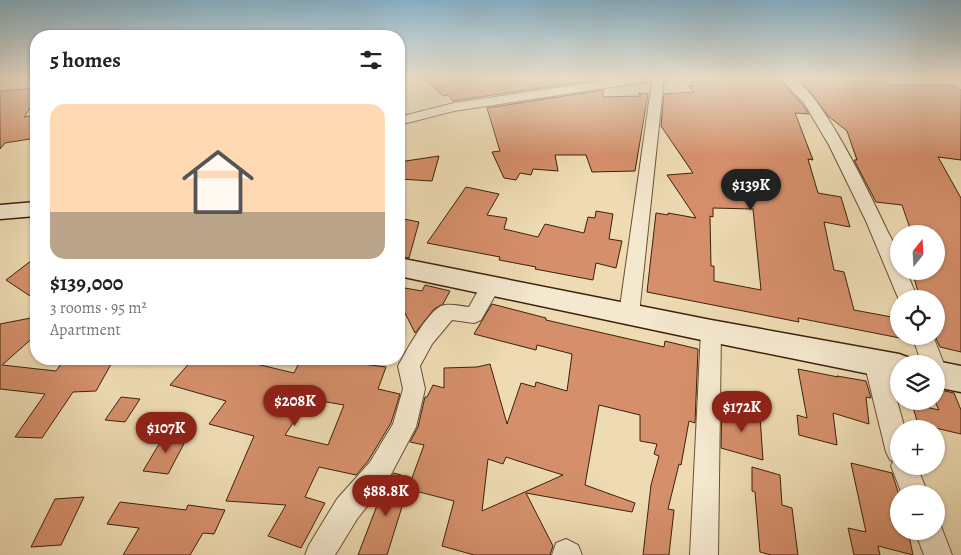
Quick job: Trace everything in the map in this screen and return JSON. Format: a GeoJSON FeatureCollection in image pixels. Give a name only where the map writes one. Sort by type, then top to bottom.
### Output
{"type":"FeatureCollection","features":[{"type":"Feature","properties":{"kind":"street"},"geometry":{"type":"LineString","coordinates":[[405,119],[454,107],[475,104]]}},
{"type":"Feature","properties":{"kind":"street"},"geometry":{"type":"LineString","coordinates":[[629,314],[655,104]]}},
{"type":"Feature","properties":{"kind":"street"},"geometry":{"type":"LineString","coordinates":[[812,104],[858,186],[886,244],[904,290]]}},
{"type":"Feature","properties":{"kind":"street"},"geometry":{"type":"LineString","coordinates":[[0,212],[30,210]]}},
{"type":"Feature","properties":{"kind":"street"},"geometry":{"type":"LineString","coordinates":[[405,268],[711,332],[887,365],[895,420]]}},
{"type":"Feature","properties":{"kind":"street"},"geometry":{"type":"LineString","coordinates":[[319,555],[347,509],[379,471],[404,427],[414,389],[409,366],[424,338],[447,312],[474,315],[491,285]]}},
{"type":"Feature","properties":{"kind":"street"},"geometry":{"type":"LineString","coordinates":[[704,555],[711,332]]}},
{"type":"Feature","properties":{"kind":"street"},"geometry":{"type":"LineString","coordinates":[[932,540],[938,555]]}},
{"type":"Feature","properties":{"kind":"building"},"geometry":{"type":"Polygon","coordinates":[[[0,104],[30,104],[30,108],[24,117],[30,116],[30,139],[5,143],[0,149],[0,104]]]}},
{"type":"Feature","properties":{"kind":"building"},"geometry":{"type":"Polygon","coordinates":[[[513,104],[646,104],[635,171],[592,172],[586,155],[555,155],[558,171],[533,169],[531,175],[520,173],[516,180],[504,178],[492,152],[500,151],[487,108],[513,104]]]}},
{"type":"Feature","properties":{"kind":"building"},"geometry":{"type":"Polygon","coordinates":[[[663,104],[802,104],[809,114],[795,113],[813,160],[808,159],[818,193],[841,197],[850,227],[824,222],[834,270],[844,272],[854,310],[890,317],[890,336],[798,318],[799,322],[647,292],[656,213],[696,218],[667,175],[693,173],[661,126],[663,104]],[[713,208],[713,217],[710,216],[711,266],[714,266],[714,281],[761,290],[753,209],[713,208]]]}},
{"type":"Feature","properties":{"kind":"building"},"geometry":{"type":"Polygon","coordinates":[[[819,104],[961,104],[961,160],[938,157],[961,198],[961,352],[940,347],[939,345],[945,345],[945,290],[918,290],[915,280],[945,280],[945,225],[909,225],[902,205],[876,202],[854,160],[857,160],[847,131],[828,116],[819,104]]]}},
{"type":"Feature","properties":{"kind":"building"},"geometry":{"type":"Polygon","coordinates":[[[439,156],[432,181],[405,179],[405,161],[439,156]]]}},
{"type":"Feature","properties":{"kind":"building"},"geometry":{"type":"Polygon","coordinates":[[[466,187],[499,194],[487,215],[507,218],[504,229],[538,237],[545,224],[584,233],[588,217],[595,218],[596,211],[613,214],[609,239],[622,241],[616,268],[596,263],[593,280],[535,269],[536,267],[499,260],[500,257],[427,243],[466,187]]]}},
{"type":"Feature","properties":{"kind":"building"},"geometry":{"type":"Polygon","coordinates":[[[405,219],[419,222],[409,258],[405,257],[405,219]]]}},
{"type":"Feature","properties":{"kind":"building"},"geometry":{"type":"Polygon","coordinates":[[[30,262],[30,296],[6,280],[30,262]]]}},
{"type":"Feature","properties":{"kind":"building"},"geometry":{"type":"Polygon","coordinates":[[[425,285],[450,291],[443,304],[434,309],[415,333],[405,313],[405,288],[422,291],[425,285]]]}},
{"type":"Feature","properties":{"kind":"building"},"geometry":{"type":"Polygon","coordinates":[[[492,304],[546,318],[546,320],[664,347],[665,341],[698,349],[695,423],[689,421],[681,465],[679,464],[668,509],[674,510],[669,555],[643,555],[651,485],[659,456],[654,454],[657,444],[640,441],[640,415],[599,405],[585,485],[635,503],[632,512],[526,493],[553,546],[550,555],[474,555],[442,546],[454,501],[408,489],[424,445],[410,442],[418,427],[425,397],[427,397],[433,385],[444,388],[444,368],[477,367],[490,364],[507,424],[521,383],[535,387],[536,382],[567,391],[572,354],[537,345],[536,350],[474,334],[492,304]],[[506,457],[503,464],[488,459],[482,511],[563,475],[506,457]]]}},
{"type":"Feature","properties":{"kind":"building"},"geometry":{"type":"Polygon","coordinates":[[[30,318],[30,340],[2,365],[56,371],[60,365],[111,365],[96,391],[73,392],[42,438],[15,437],[45,394],[0,389],[0,324],[30,318]]]}},
{"type":"Feature","properties":{"kind":"building"},"geometry":{"type":"Polygon","coordinates":[[[188,365],[260,365],[294,373],[298,365],[370,365],[386,367],[378,389],[400,394],[391,423],[368,461],[356,475],[319,467],[305,497],[325,503],[301,548],[268,536],[286,505],[226,501],[254,436],[209,424],[226,401],[170,385],[188,365]],[[309,399],[285,435],[328,445],[344,405],[309,399]]]}},
{"type":"Feature","properties":{"kind":"building"},"geometry":{"type":"Polygon","coordinates":[[[798,369],[866,381],[871,398],[866,397],[869,424],[833,413],[837,445],[799,435],[797,415],[807,418],[798,369]]]}},
{"type":"Feature","properties":{"kind":"building"},"geometry":{"type":"Polygon","coordinates":[[[945,391],[954,393],[961,410],[961,434],[945,430],[945,420],[917,420],[914,410],[945,410],[945,391]]]}},
{"type":"Feature","properties":{"kind":"building"},"geometry":{"type":"Polygon","coordinates":[[[121,397],[140,399],[125,422],[105,420],[121,397]]]}},
{"type":"Feature","properties":{"kind":"building"},"geometry":{"type":"Polygon","coordinates":[[[722,406],[760,416],[763,460],[721,448],[722,406]]]}},
{"type":"Feature","properties":{"kind":"building"},"geometry":{"type":"Polygon","coordinates":[[[165,434],[188,436],[168,474],[143,471],[165,434]]]}},
{"type":"Feature","properties":{"kind":"building"},"geometry":{"type":"Polygon","coordinates":[[[851,463],[890,473],[890,475],[893,475],[896,485],[890,485],[890,540],[910,540],[913,555],[878,546],[880,555],[854,555],[848,528],[866,532],[851,463]]]}},
{"type":"Feature","properties":{"kind":"building"},"geometry":{"type":"Polygon","coordinates":[[[752,467],[780,475],[782,505],[792,508],[798,555],[771,555],[760,552],[755,492],[752,491],[752,467]]]}},
{"type":"Feature","properties":{"kind":"building"},"geometry":{"type":"Polygon","coordinates":[[[394,473],[411,478],[387,555],[358,555],[383,490],[394,473]]]}},
{"type":"Feature","properties":{"kind":"building"},"geometry":{"type":"Polygon","coordinates":[[[84,497],[61,545],[31,547],[55,499],[84,497]]]}},
{"type":"Feature","properties":{"kind":"building"},"geometry":{"type":"Polygon","coordinates":[[[120,502],[186,510],[188,505],[225,510],[214,534],[203,533],[190,555],[123,555],[139,528],[107,524],[120,502]]]}}]}
